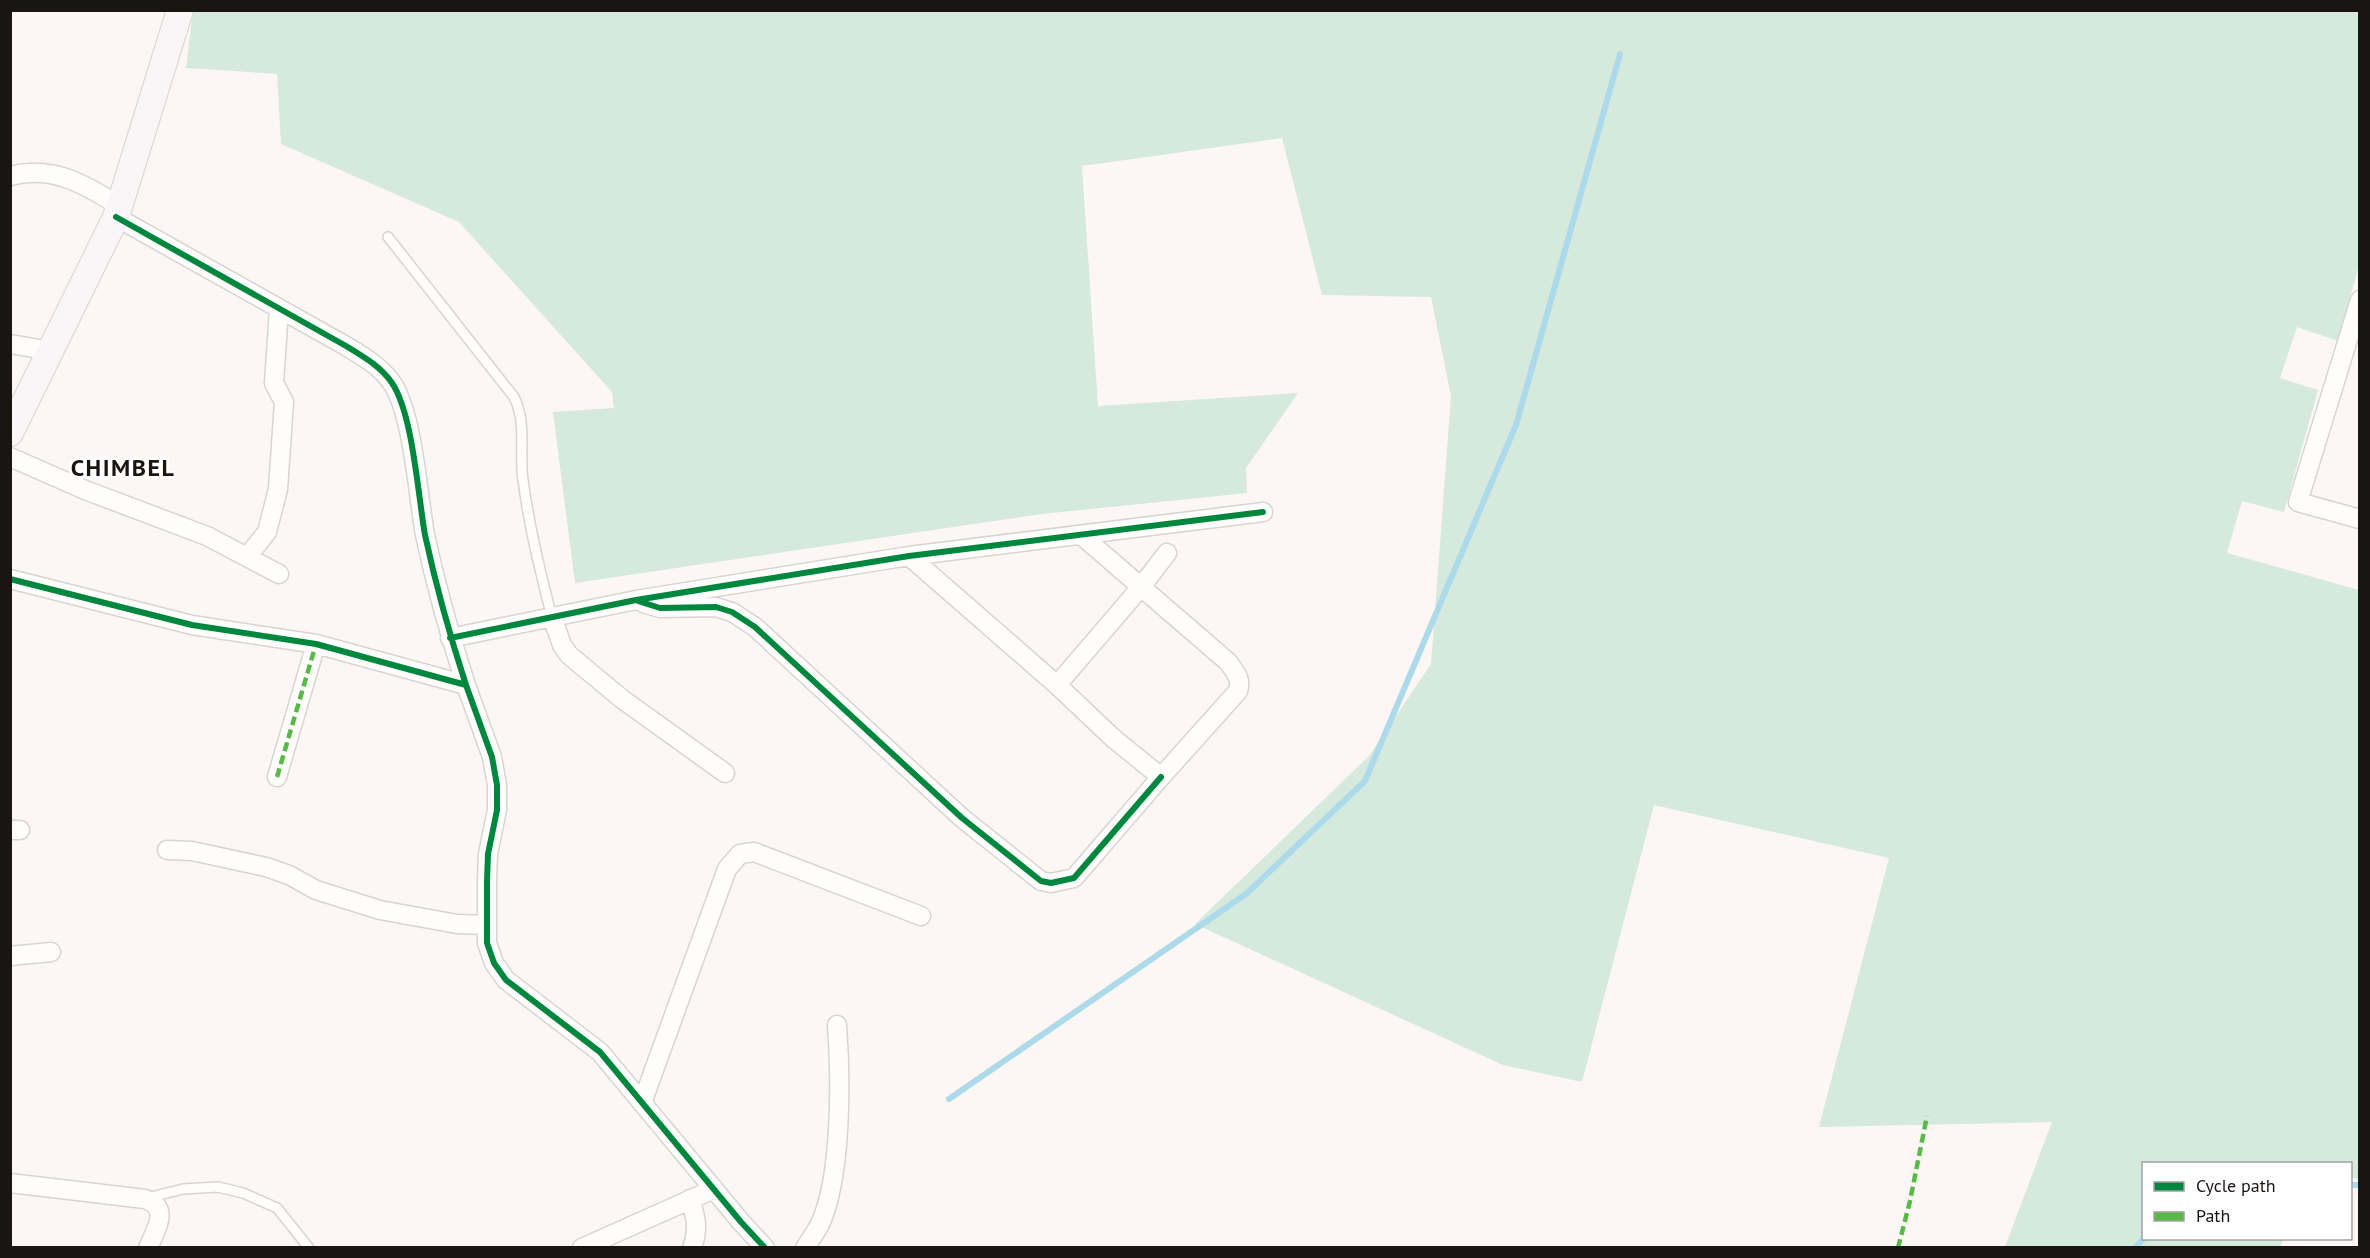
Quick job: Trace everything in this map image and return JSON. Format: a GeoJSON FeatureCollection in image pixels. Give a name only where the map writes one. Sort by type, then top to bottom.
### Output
{"type":"FeatureCollection","features":[{"type":"Feature","properties":{"kind":"main road"},"geometry":{"type":"LineString","coordinates":[[10,433],[117,211],[180,10]]}},
{"type":"Feature","properties":{"kind":"street"},"geometry":{"type":"LineString","coordinates":[[10,176],[27,171],[48,172],[85,184],[117,211],[376,365],[393,385],[404,411],[426,536],[450,638],[492,757],[498,785],[498,810],[488,854],[487,943],[494,963],[506,980],[600,1052],[765,1248]]}},
{"type":"Feature","properties":{"kind":"street"},"geometry":{"type":"LineString","coordinates":[[2360,300],[2298,502],[2360,519]]}},
{"type":"Feature","properties":{"kind":"street"},"geometry":{"type":"LineString","coordinates":[[247,558],[267,532],[279,481],[284,402],[274,383],[279,309]]}},
{"type":"Feature","properties":{"kind":"street"},"geometry":{"type":"LineString","coordinates":[[10,344],[51,351]]}},
{"type":"Feature","properties":{"kind":"street"},"geometry":{"type":"LineString","coordinates":[[10,457],[86,490],[207,536],[279,574]]}},
{"type":"Feature","properties":{"kind":"street"},"geometry":{"type":"LineString","coordinates":[[450,638],[636,600],[909,556],[1263,512]]}},
{"type":"Feature","properties":{"kind":"street"},"geometry":{"type":"LineString","coordinates":[[636,600],[660,608],[716,607],[732,612],[755,627],[962,818],[1041,881],[1051,883],[1074,878],[1238,691],[1240,681],[1228,662],[1082,535]]}},
{"type":"Feature","properties":{"kind":"street"},"geometry":{"type":"LineString","coordinates":[[1057,686],[1167,553]]}},
{"type":"Feature","properties":{"kind":"street"},"geometry":{"type":"LineString","coordinates":[[909,556],[1113,738],[1161,777]]}},
{"type":"Feature","properties":{"kind":"street"},"geometry":{"type":"LineString","coordinates":[[10,579],[192,625],[316,644],[466,686]]}},
{"type":"Feature","properties":{"kind":"street"},"geometry":{"type":"LineString","coordinates":[[552,617],[562,645],[569,655],[622,699],[725,773]]}},
{"type":"Feature","properties":{"kind":"street"},"geometry":{"type":"LineString","coordinates":[[277,777],[316,644]]}},
{"type":"Feature","properties":{"kind":"street"},"geometry":{"type":"LineString","coordinates":[[167,850],[192,851],[266,867],[289,875],[316,890],[380,910],[457,924],[487,925]]}},
{"type":"Feature","properties":{"kind":"street"},"geometry":{"type":"LineString","coordinates":[[642,1103],[705,936],[727,869],[740,854],[754,852],[921,915]]}},
{"type":"Feature","properties":{"kind":"street"},"geometry":{"type":"LineString","coordinates":[[10,956],[51,952]]}},
{"type":"Feature","properties":{"kind":"street"},"geometry":{"type":"LineString","coordinates":[[805,1248],[821,1223],[832,1182],[840,1059],[837,1025]]}},
{"type":"Feature","properties":{"kind":"street"},"geometry":{"type":"LineString","coordinates":[[10,1183],[155,1202],[159,1208],[158,1225],[148,1248]]}},
{"type":"Feature","properties":{"kind":"street"},"geometry":{"type":"LineString","coordinates":[[582,1248],[714,1189]]}},
{"type":"Feature","properties":{"kind":"street"},"geometry":{"type":"LineString","coordinates":[[690,1199],[698,1221],[693,1248]]}},
{"type":"Feature","properties":{"kind":"lane"},"geometry":{"type":"LineString","coordinates":[[388,237],[514,397],[520,411],[523,478],[540,572],[552,617]]}},
{"type":"Feature","properties":{"kind":"lane"},"geometry":{"type":"LineString","coordinates":[[145,1199],[183,1189],[218,1187],[243,1193],[277,1208],[309,1248]]}},
{"type":"Feature","properties":{"kind":"green space"},"geometry":{"type":"Polygon","coordinates":[[[193,10],[2359,11],[2359,265],[2338,341],[2297,327],[2280,378],[2318,390],[2284,512],[2242,501],[2227,553],[2359,590],[2359,1179],[2352,1178],[2352,1162],[2142,1162],[2142,1240],[2283,1240],[2280,1247],[2005,1247],[2052,1122],[1819,1127],[1889,858],[1654,805],[1582,1082],[1503,1065],[1195,924],[1369,756],[1431,664],[1451,396],[1431,297],[1322,295],[1282,138],[1082,166],[1098,406],[1298,393],[1246,468],[1247,493],[1042,514],[575,583],[553,412],[614,408],[612,392],[459,222],[281,144],[277,74],[186,68],[193,10]]]}},
{"type":"Feature","properties":{"kind":"waterway"},"geometry":{"type":"LineString","coordinates":[[949,1099],[1246,894],[1365,781],[1516,425],[1620,54]]}},
{"type":"Feature","properties":{"kind":"waterway"},"geometry":{"type":"LineString","coordinates":[[2352,1185],[2360,1185]]}},
{"type":"Feature","properties":{"kind":"waterway"},"geometry":{"type":"LineString","coordinates":[[2135,1248],[2142,1240]]}},
{"type":"Feature","properties":{"kind":"marked path"},"geometry":{"type":"LineString","coordinates":[[277,777],[316,644]]}},
{"type":"Feature","properties":{"kind":"marked path"},"geometry":{"type":"LineString","coordinates":[[1898,1248],[1927,1116]]}},
{"type":"Feature","properties":{"kind":"cycle path"},"geometry":{"type":"LineString","coordinates":[[116,217],[346,346],[377,367],[392,383],[399,397],[410,434],[429,554],[466,685]]}},
{"type":"Feature","properties":{"kind":"cycle path"},"geometry":{"type":"LineString","coordinates":[[450,638],[636,600],[909,556],[1263,512]]}},
{"type":"Feature","properties":{"kind":"cycle path"},"geometry":{"type":"LineString","coordinates":[[10,579],[192,625],[316,644],[466,685],[492,757],[497,785],[497,810],[488,854],[487,881],[487,943],[494,963],[506,980],[600,1052],[765,1248]]}},
{"type":"Feature","properties":{"kind":"cycle path"},"geometry":{"type":"LineString","coordinates":[[638,601],[660,608],[716,607],[732,612],[755,627],[962,818],[1041,881],[1051,883],[1074,878],[1161,777]]}},
{"type":"Feature","properties":{"kind":"district","name":"CHIMBEL"},"geometry":{"type":"Point","coordinates":[123,468]}}]}
